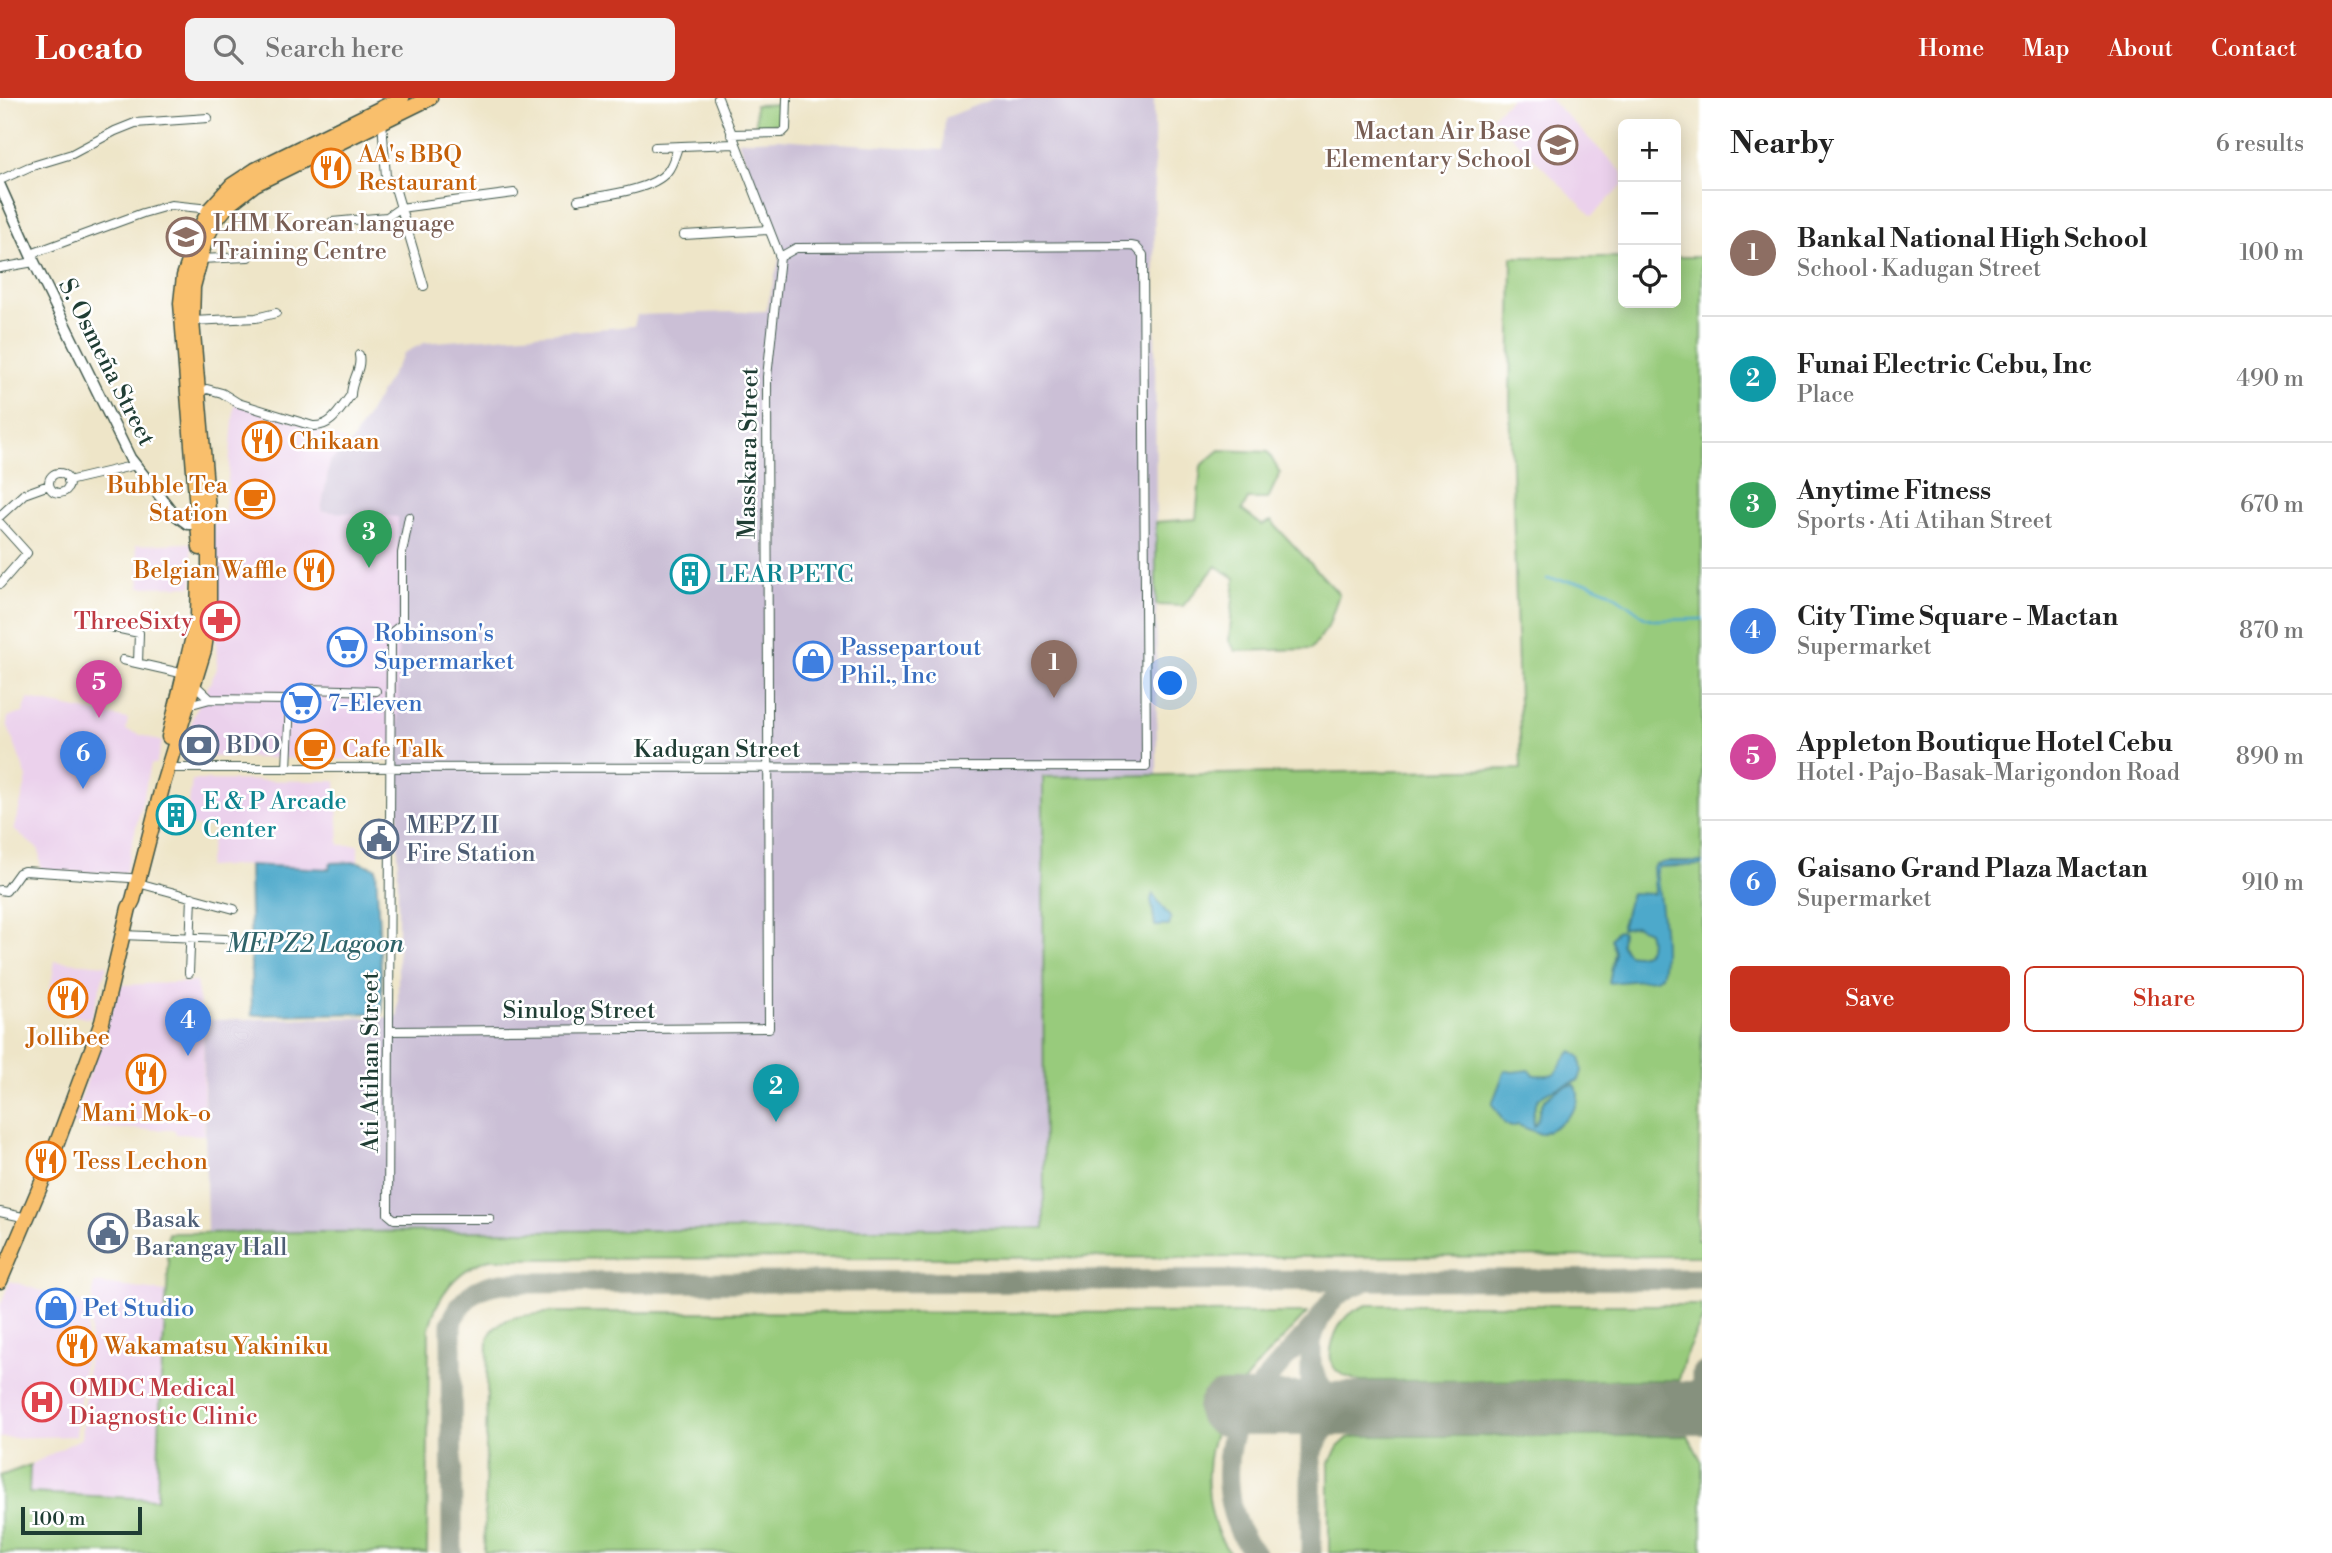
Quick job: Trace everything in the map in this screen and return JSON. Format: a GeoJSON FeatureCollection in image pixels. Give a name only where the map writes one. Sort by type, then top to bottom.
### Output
{"type":"FeatureCollection","features":[{"type":"Feature","properties":{"kind":"main road"},"geometry":{"type":"LineString","coordinates":[[203,524],[181,303],[189,257],[210,209],[240,178],[400,103],[430,98]]}},
{"type":"Feature","properties":{"kind":"main road"},"geometry":{"type":"LineString","coordinates":[[0,1281],[102,1022],[134,881],[190,679],[204,650],[209,617],[192,321],[193,286],[199,259],[215,221],[237,196],[255,184],[382,121],[400,103]]}},
{"type":"Feature","properties":{"kind":"main road"},"geometry":{"type":"LineString","coordinates":[[134,881],[188,705],[190,679]]}},
{"type":"Feature","properties":{"kind":"street"},"geometry":{"type":"LineString","coordinates":[[718,98],[780,257]]}},
{"type":"Feature","properties":{"kind":"street"},"geometry":{"type":"LineString","coordinates":[[731,134],[782,133],[786,129],[787,98]]}},
{"type":"Feature","properties":{"kind":"street"},"geometry":{"type":"LineString","coordinates":[[0,180],[29,167],[72,154],[135,123],[208,118]]}},
{"type":"Feature","properties":{"kind":"street"},"geometry":{"type":"LineString","coordinates":[[382,121],[386,177],[396,191],[424,286]]}},
{"type":"Feature","properties":{"kind":"street"},"geometry":{"type":"LineString","coordinates":[[655,147],[735,144]]}},
{"type":"Feature","properties":{"kind":"street"},"geometry":{"type":"LineString","coordinates":[[578,200],[636,188],[658,180],[668,171],[678,147]]}},
{"type":"Feature","properties":{"kind":"street","name":"S. Osmeña Street"},"geometry":{"type":"LineString","coordinates":[[0,186],[32,258],[133,461],[173,513],[188,524],[203,524]]}},
{"type":"Feature","properties":{"kind":"street"},"geometry":{"type":"LineString","coordinates":[[332,222],[387,217],[400,208],[514,193]]}},
{"type":"Feature","properties":{"kind":"street"},"geometry":{"type":"LineString","coordinates":[[0,268],[32,258],[144,212],[171,205],[210,209]]}},
{"type":"Feature","properties":{"kind":"street"},"geometry":{"type":"LineString","coordinates":[[684,235],[768,230]]}},
{"type":"Feature","properties":{"kind":"street","name":"Kadugan Street"},"geometry":{"type":"LineString","coordinates":[[169,768],[1146,767],[1143,255],[1131,246],[796,248],[780,257]]}},
{"type":"Feature","properties":{"kind":"street"},"geometry":{"type":"LineString","coordinates":[[199,259],[248,257]]}},
{"type":"Feature","properties":{"kind":"street","name":"Masskara Street"},"geometry":{"type":"LineString","coordinates":[[769,1028],[767,377],[780,257]]}},
{"type":"Feature","properties":{"kind":"street"},"geometry":{"type":"LineString","coordinates":[[192,321],[256,318],[276,313]]}},
{"type":"Feature","properties":{"kind":"street"},"geometry":{"type":"LineString","coordinates":[[198,392],[207,389],[222,393],[238,403],[302,423],[322,426],[330,423],[351,395],[351,386],[361,366],[359,355]]}},
{"type":"Feature","properties":{"kind":"street"},"geometry":{"type":"LineString","coordinates":[[68,481],[96,475],[133,461]]}},
{"type":"Feature","properties":{"kind":"street"},"geometry":{"type":"LineString","coordinates":[[56,474],[65,476],[68,481],[67,488],[62,493],[52,491],[49,485],[51,477],[56,474]]}},
{"type":"Feature","properties":{"kind":"street"},"geometry":{"type":"LineString","coordinates":[[0,516],[24,494],[49,485]]}},
{"type":"Feature","properties":{"kind":"street","name":"Ati Atihan Street"},"geometry":{"type":"LineString","coordinates":[[409,517],[402,553],[401,624],[391,633],[389,1217],[490,1219]]}},
{"type":"Feature","properties":{"kind":"street"},"geometry":{"type":"LineString","coordinates":[[0,523],[27,552],[0,584]]}},
{"type":"Feature","properties":{"kind":"street"},"geometry":{"type":"LineString","coordinates":[[106,626],[139,633],[138,663]]}},
{"type":"Feature","properties":{"kind":"street"},"geometry":{"type":"LineString","coordinates":[[124,660],[190,679],[210,699]]}},
{"type":"Feature","properties":{"kind":"street"},"geometry":{"type":"LineString","coordinates":[[188,705],[210,699],[290,700],[308,689],[376,691]]}},
{"type":"Feature","properties":{"kind":"street"},"geometry":{"type":"LineString","coordinates":[[287,769],[290,700]]}},
{"type":"Feature","properties":{"kind":"street"},"geometry":{"type":"LineString","coordinates":[[0,890],[6,891],[19,873],[24,871],[134,881],[234,909]]}},
{"type":"Feature","properties":{"kind":"street"},"geometry":{"type":"LineString","coordinates":[[189,973],[192,897]]}},
{"type":"Feature","properties":{"kind":"street"},"geometry":{"type":"LineString","coordinates":[[121,935],[226,939]]}},
{"type":"Feature","properties":{"kind":"street","name":"Sinulog Street"},"geometry":{"type":"LineString","coordinates":[[389,1031],[769,1028]]}},
{"type":"Feature","properties":{"kind":"street"},"geometry":{"type":"LineString","coordinates":[[0,1212],[27,1218]]}},
{"type":"Feature","properties":{"kind":"shaded area"},"geometry":{"type":"Polygon","coordinates":[[[995,98],[1154,98],[1157,775],[1043,778],[1045,1228],[207,1234],[203,1020],[398,1017],[398,517],[321,511],[330,461],[350,445],[404,353],[424,343],[634,326],[637,315],[766,311],[781,253],[738,141],[778,139],[943,150],[945,118],[995,98]]]}},
{"type":"Feature","properties":{"kind":"shaded area","name":"Mactan Air Base Elementary School"},"geometry":{"type":"Polygon","coordinates":[[[1511,98],[1549,98],[1618,168],[1618,190],[1592,216],[1492,117],[1511,98]]]}},
{"type":"Feature","properties":{"kind":"shaded area"},"geometry":{"type":"Polygon","coordinates":[[[235,399],[346,441],[350,445],[330,461],[321,511],[398,516],[398,761],[185,756],[193,716],[217,669],[213,516],[225,513],[235,399]]]}},
{"type":"Feature","properties":{"kind":"shaded area"},"geometry":{"type":"Polygon","coordinates":[[[191,543],[193,586],[140,587],[136,545],[191,543]]]}},
{"type":"Feature","properties":{"kind":"shaded area"},"geometry":{"type":"Polygon","coordinates":[[[28,699],[128,719],[126,730],[162,742],[156,764],[151,764],[125,874],[41,871],[39,850],[14,830],[27,778],[7,724],[8,717],[23,713],[28,699]]]}},
{"type":"Feature","properties":{"kind":"shaded area"},"geometry":{"type":"Polygon","coordinates":[[[192,780],[336,781],[339,845],[358,845],[358,862],[331,863],[329,869],[249,865],[207,867],[214,828],[186,825],[192,780]]]}},
{"type":"Feature","properties":{"kind":"shaded area"},"geometry":{"type":"Polygon","coordinates":[[[55,961],[107,965],[91,1017],[85,1018],[47,1008],[55,961]]]}},
{"type":"Feature","properties":{"kind":"shaded area"},"geometry":{"type":"Polygon","coordinates":[[[196,982],[203,1020],[204,1135],[176,1134],[175,1130],[87,1128],[72,1124],[120,985],[196,982]]]}},
{"type":"Feature","properties":{"kind":"shaded area"},"geometry":{"type":"Polygon","coordinates":[[[10,1281],[90,1306],[76,1436],[0,1438],[0,1306],[10,1281]]]}},
{"type":"Feature","properties":{"kind":"shaded area"},"geometry":{"type":"Polygon","coordinates":[[[94,1283],[166,1292],[158,1441],[158,1499],[28,1493],[30,1465],[82,1438],[94,1283]]]}},
{"type":"Feature","properties":{"kind":"green space"},"geometry":{"type":"Polygon","coordinates":[[[781,104],[782,124],[756,125],[755,105],[781,104]]]}},
{"type":"Feature","properties":{"kind":"green space"},"geometry":{"type":"Polygon","coordinates":[[[1512,257],[1618,257],[1618,308],[1681,308],[1681,257],[1702,257],[1702,1026],[1697,1240],[1702,1240],[1702,1256],[490,1259],[468,1269],[450,1285],[437,1305],[429,1328],[427,1553],[0,1553],[0,1476],[30,1465],[29,1493],[157,1499],[169,1260],[168,1233],[1044,1228],[1043,777],[1521,769],[1510,404],[1512,257]]]}},
{"type":"Feature","properties":{"kind":"green space"},"geometry":{"type":"Polygon","coordinates":[[[1220,450],[1268,452],[1280,473],[1268,499],[1248,499],[1242,510],[1262,525],[1271,521],[1339,594],[1328,627],[1311,649],[1236,651],[1229,641],[1235,578],[1216,566],[1183,606],[1156,605],[1156,522],[1196,519],[1201,466],[1220,450]]]}},
{"type":"Feature","properties":{"kind":"green space"},"geometry":{"type":"Polygon","coordinates":[[[1367,1305],[1702,1305],[1702,1320],[1685,1356],[1679,1380],[1361,1381],[1335,1369],[1331,1349],[1335,1334],[1347,1316],[1367,1305]]]}},
{"type":"Feature","properties":{"kind":"green space"},"geometry":{"type":"Polygon","coordinates":[[[554,1312],[1307,1313],[1252,1371],[1224,1412],[1214,1434],[1209,1459],[1209,1497],[1217,1530],[1230,1553],[484,1553],[488,1338],[493,1330],[507,1320],[554,1312]]]}},
{"type":"Feature","properties":{"kind":"green space"},"geometry":{"type":"Polygon","coordinates":[[[1688,1436],[1702,1462],[1702,1553],[1329,1553],[1329,1464],[1338,1447],[1348,1438],[1688,1436]]]}},
{"type":"Feature","properties":{"kind":"water","name":"MEPZ2 Lagoon"},"geometry":{"type":"Polygon","coordinates":[[[358,862],[376,868],[383,1013],[252,1015],[249,865],[329,869],[331,863],[358,862]]]}},
{"type":"Feature","properties":{"kind":"water"},"geometry":{"type":"Polygon","coordinates":[[[1665,862],[1702,862],[1702,865],[1658,867],[1656,871],[1664,939],[1661,976],[1655,979],[1609,983],[1615,952],[1611,939],[1616,931],[1622,932],[1621,944],[1628,954],[1640,955],[1649,947],[1648,931],[1636,926],[1621,929],[1631,893],[1653,894],[1653,868],[1665,862]]]}},
{"type":"Feature","properties":{"kind":"water"},"geometry":{"type":"Polygon","coordinates":[[[1153,894],[1171,919],[1169,926],[1155,926],[1151,899],[1153,894]]]}},
{"type":"Feature","properties":{"kind":"water"},"geometry":{"type":"Polygon","coordinates":[[[1572,1051],[1580,1057],[1582,1071],[1579,1080],[1539,1098],[1533,1114],[1534,1126],[1547,1098],[1560,1089],[1574,1085],[1578,1100],[1569,1115],[1555,1127],[1540,1134],[1518,1125],[1511,1127],[1505,1124],[1492,1104],[1505,1070],[1529,1070],[1535,1075],[1555,1073],[1572,1051]]]}},
{"type":"Feature","properties":{"kind":"waterway"},"geometry":{"type":"LineString","coordinates":[[1547,579],[1588,583],[1610,592],[1645,617],[1654,620],[1702,619]]}},
{"type":"Feature","properties":{"kind":"taxiway"},"geometry":{"type":"LineString","coordinates":[[452,1553],[451,1324],[470,1295],[484,1287],[502,1283],[1702,1279]]}},
{"type":"Feature","properties":{"kind":"taxiway"},"geometry":{"type":"LineString","coordinates":[[1311,1553],[1311,1342],[1318,1322],[1329,1304],[1344,1291],[1364,1282]]}},
{"type":"Feature","properties":{"kind":"taxiway"},"geometry":{"type":"LineString","coordinates":[[1255,1553],[1236,1523],[1231,1504],[1228,1485],[1230,1446],[1243,1412],[1268,1378],[1315,1325]]}},
{"type":"Feature","properties":{"kind":"taxiway"},"geometry":{"type":"LineString","coordinates":[[1312,1367],[1324,1390],[1344,1404],[1361,1409]]}},
{"type":"Feature","properties":{"kind":"taxiway"},"geometry":{"type":"LineString","coordinates":[[1702,1373],[1702,1411]]}},
{"type":"Feature","properties":{"kind":"taxiway"},"geometry":{"type":"LineString","coordinates":[[1313,1451],[1325,1429],[1344,1415],[1361,1409]]}},
{"type":"Feature","properties":{"kind":"runway"},"geometry":{"type":"LineString","coordinates":[[1224,1409],[1702,1408]]}},
{"type":"Feature","properties":{"kind":"place","name":"Mactan Air Base Elementary School"},"geometry":{"type":"Point","coordinates":[1558,145]}},
{"type":"Feature","properties":{"kind":"place","name":"AA's BBQ Restaurant"},"geometry":{"type":"Point","coordinates":[331,168]}},
{"type":"Feature","properties":{"kind":"place","name":"LHM Korean language Training Centre"},"geometry":{"type":"Point","coordinates":[186,237]}},
{"type":"Feature","properties":{"kind":"place","name":"Chikaan"},"geometry":{"type":"Point","coordinates":[262,441]}},
{"type":"Feature","properties":{"kind":"place","name":"Bubble Tea Station"},"geometry":{"type":"Point","coordinates":[255,499]}},
{"type":"Feature","properties":{"kind":"place","name":"Anytime Fitness"},"geometry":{"type":"Point","coordinates":[369,568]}},
{"type":"Feature","properties":{"kind":"place","name":"Belgian Waffle"},"geometry":{"type":"Point","coordinates":[314,570]}},
{"type":"Feature","properties":{"kind":"place","name":"LEAR PETC"},"geometry":{"type":"Point","coordinates":[690,574]}},
{"type":"Feature","properties":{"kind":"place","name":"ThreeSixty"},"geometry":{"type":"Point","coordinates":[220,621]}},
{"type":"Feature","properties":{"kind":"place","name":"Robinson's Supermarket"},"geometry":{"type":"Point","coordinates":[347,647]}},
{"type":"Feature","properties":{"kind":"place","name":"Passepartout Phil., Inc"},"geometry":{"type":"Point","coordinates":[813,661]}},
{"type":"Feature","properties":{"kind":"place","name":"Bankal National High School"},"geometry":{"type":"Point","coordinates":[1054,698]}},
{"type":"Feature","properties":{"kind":"place","name":"7-Eleven"},"geometry":{"type":"Point","coordinates":[301,703]}},
{"type":"Feature","properties":{"kind":"place","name":"Appleton Boutique Hotel Cebu"},"geometry":{"type":"Point","coordinates":[99,718]}},
{"type":"Feature","properties":{"kind":"place","name":"BDO"},"geometry":{"type":"Point","coordinates":[199,745]}},
{"type":"Feature","properties":{"kind":"place","name":"Cafe Talk"},"geometry":{"type":"Point","coordinates":[315,749]}},
{"type":"Feature","properties":{"kind":"place","name":"Gaisano Grand Plaza Mactan"},"geometry":{"type":"Point","coordinates":[83,789]}},
{"type":"Feature","properties":{"kind":"place","name":"E & P Arcade Center"},"geometry":{"type":"Point","coordinates":[176,815]}},
{"type":"Feature","properties":{"kind":"place","name":"MEPZ II Fire Station"},"geometry":{"type":"Point","coordinates":[379,839]}},
{"type":"Feature","properties":{"kind":"place","name":"Jollibee"},"geometry":{"type":"Point","coordinates":[68,998]}},
{"type":"Feature","properties":{"kind":"place","name":"City Time Square - Mactan"},"geometry":{"type":"Point","coordinates":[188,1056]}},
{"type":"Feature","properties":{"kind":"place","name":"Mani Mok-o"},"geometry":{"type":"Point","coordinates":[146,1074]}},
{"type":"Feature","properties":{"kind":"place","name":"Funai Electric Cebu, Inc"},"geometry":{"type":"Point","coordinates":[776,1122]}},
{"type":"Feature","properties":{"kind":"place","name":"Tess Lechon"},"geometry":{"type":"Point","coordinates":[46,1161]}},
{"type":"Feature","properties":{"kind":"place","name":"Basak Barangay Hall"},"geometry":{"type":"Point","coordinates":[108,1233]}},
{"type":"Feature","properties":{"kind":"place","name":"Pet Studio"},"geometry":{"type":"Point","coordinates":[56,1308]}},
{"type":"Feature","properties":{"kind":"place","name":"Wakamatsu Yakiniku"},"geometry":{"type":"Point","coordinates":[77,1346]}},
{"type":"Feature","properties":{"kind":"place","name":"OMDC Medical Diagnostic Clinic"},"geometry":{"type":"Point","coordinates":[42,1402]}}]}
